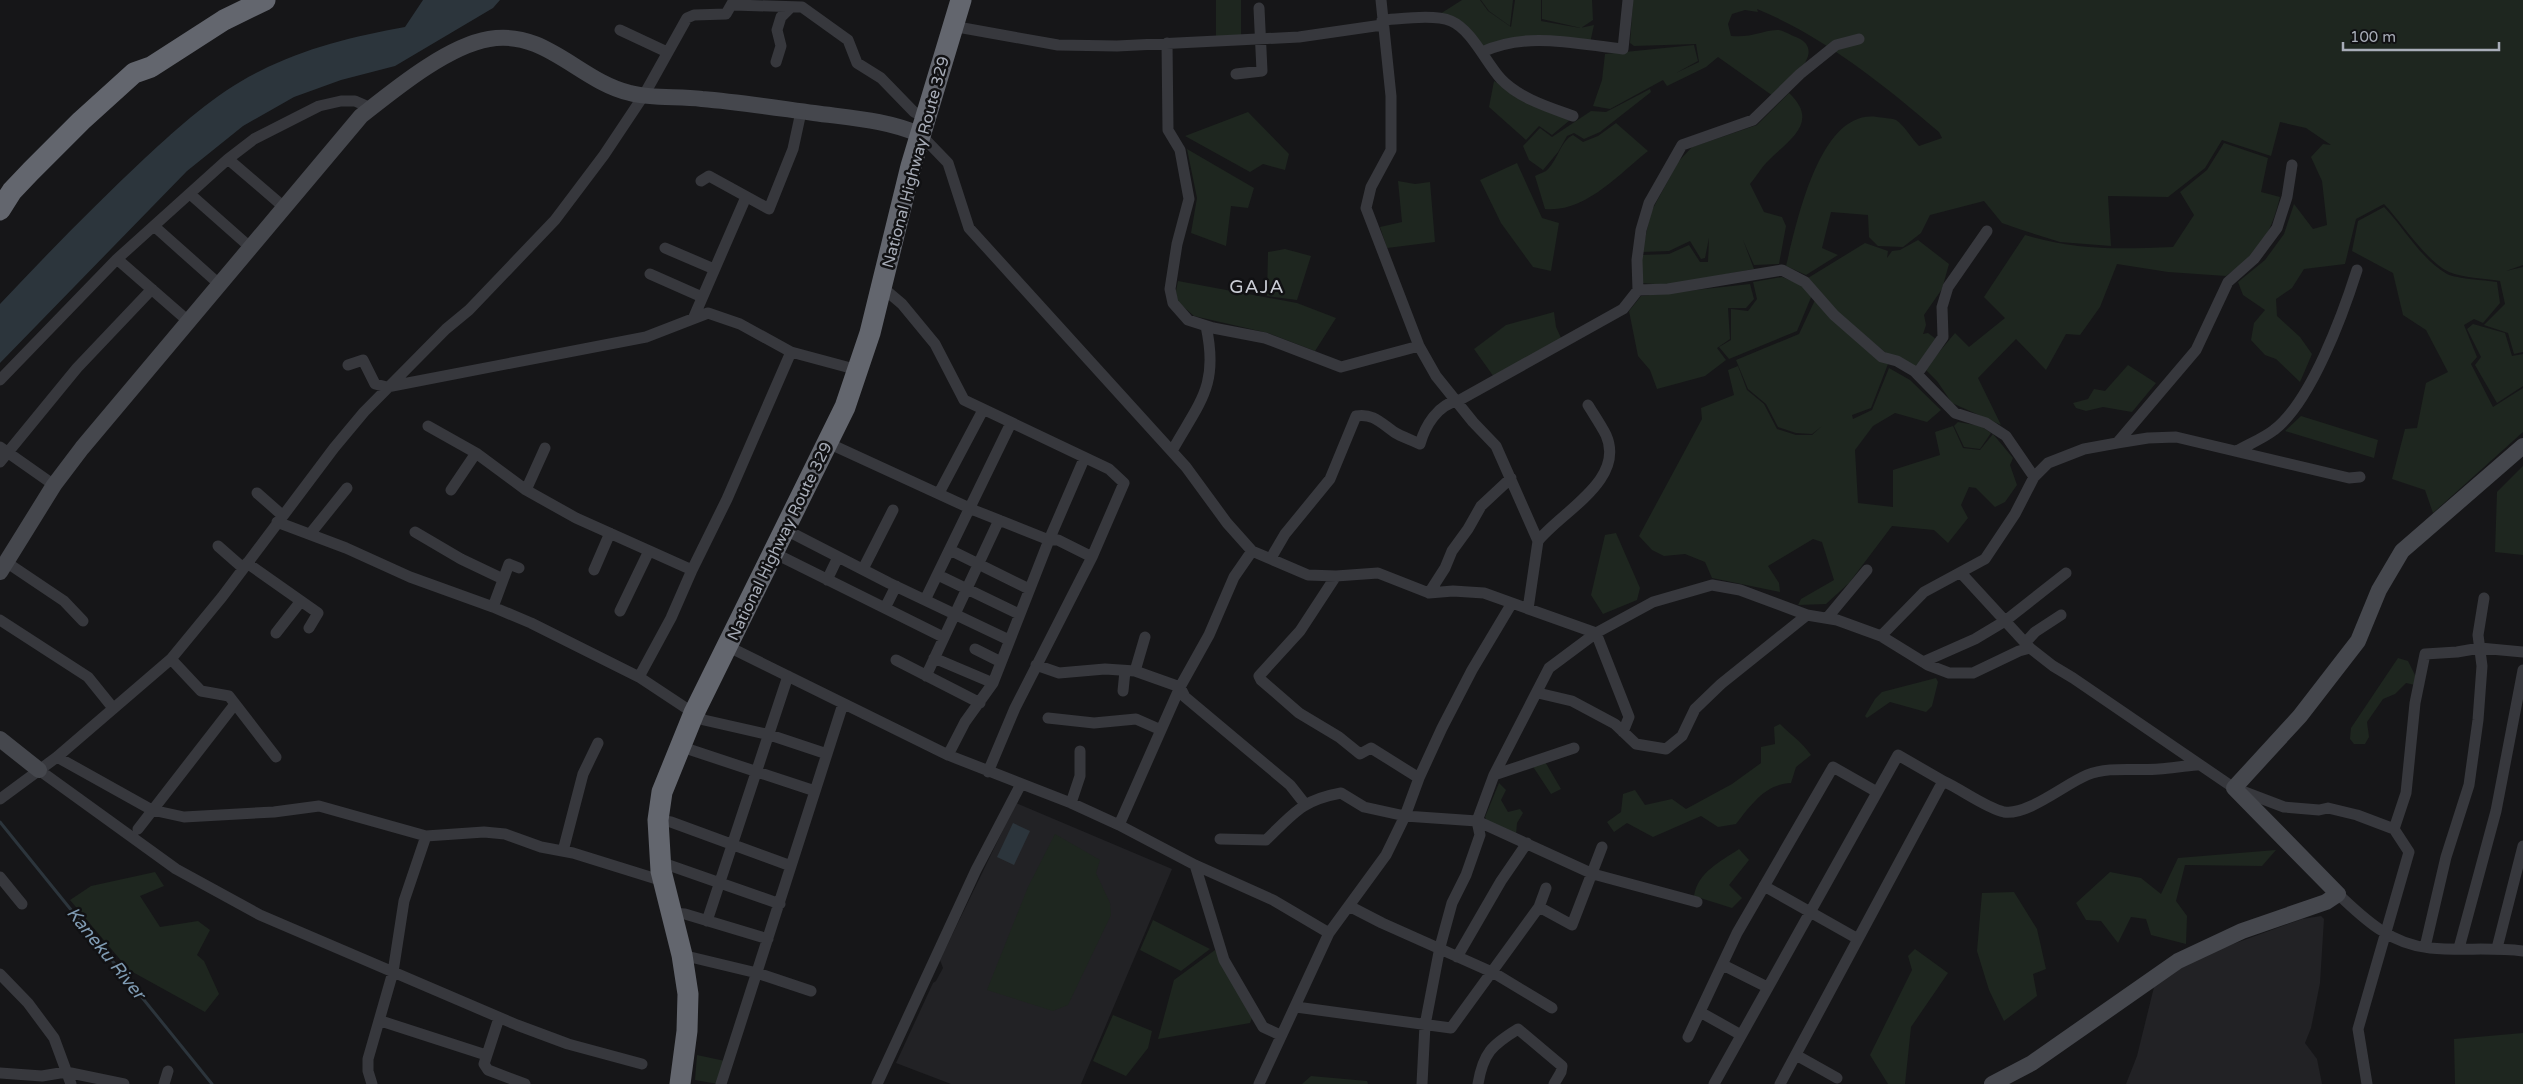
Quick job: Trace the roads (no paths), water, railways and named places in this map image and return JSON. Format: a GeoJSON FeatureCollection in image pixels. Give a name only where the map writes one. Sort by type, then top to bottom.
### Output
{"type":"FeatureCollection","features":[{"type":"Feature","properties":{"kind":"highway"},"geometry":{"type":"LineString","coordinates":[[0,211],[12,191],[81,120],[134,74],[151,67],[224,20],[265,0]]}},
{"type":"Feature","properties":{"kind":"highway","name":"National Highway Route 329"},"geometry":{"type":"LineString","coordinates":[[680,1084],[688,1015],[682,955],[662,872],[658,820],[662,792],[679,746],[694,713],[828,443],[858,370],[882,287],[923,125],[961,0]]}},
{"type":"Feature","properties":{"kind":"street"},"geometry":{"type":"LineString","coordinates":[[1381,0],[1391,96],[1391,150],[1371,186],[1366,208],[1419,346],[1436,376],[1473,422],[1496,446],[1538,541],[1528,609]]}},
{"type":"Feature","properties":{"kind":"street"},"geometry":{"type":"LineString","coordinates":[[1482,52],[1493,47],[1525,40],[1623,49],[1628,0]]}},
{"type":"Feature","properties":{"kind":"street"},"geometry":{"type":"LineString","coordinates":[[0,800],[57,757],[171,659],[334,448],[387,387],[446,329],[469,310],[555,220],[604,155],[644,95],[687,18],[694,15],[723,15],[734,2],[802,7],[848,40],[857,63],[880,78],[914,112],[923,125],[948,164],[969,228],[1172,451],[1227,523],[1252,551],[1308,575],[1336,576],[1378,573],[1429,593],[1453,591],[1484,593],[1596,633],[1629,717],[1623,732]]}},
{"type":"Feature","properties":{"kind":"street"},"geometry":{"type":"LineString","coordinates":[[776,62],[781,46],[777,30],[781,17],[791,7]]}},
{"type":"Feature","properties":{"kind":"street"},"geometry":{"type":"LineString","coordinates":[[1236,74],[1262,71],[1259,8]]}},
{"type":"Feature","properties":{"kind":"street"},"geometry":{"type":"LineString","coordinates":[[952,26],[1058,45],[1117,46],[1299,37],[1382,22],[1418,18],[1449,20],[1458,25],[1482,52],[1501,78],[1511,87],[1541,105],[1572,116]]}},
{"type":"Feature","properties":{"kind":"street"},"geometry":{"type":"LineString","coordinates":[[620,30],[667,52]]}},
{"type":"Feature","properties":{"kind":"street"},"geometry":{"type":"LineString","coordinates":[[83,621],[64,601],[3,567],[54,485],[187,320],[251,248],[361,116],[395,89],[466,45],[489,39],[509,37],[530,41],[549,49],[612,88],[644,95],[702,99],[887,123],[923,125]]}},
{"type":"Feature","properties":{"kind":"street"},"geometry":{"type":"LineString","coordinates":[[1271,558],[1285,534],[1330,478],[1356,416],[1365,414],[1373,417],[1396,433],[1420,444],[1424,430],[1431,419],[1449,402],[1458,401],[1623,309],[1638,290],[1637,260],[1649,203],[1682,145],[1753,120],[1800,74],[1836,45],[1859,39]]}},
{"type":"Feature","properties":{"kind":"street"},"geometry":{"type":"LineString","coordinates":[[1168,43],[1168,130],[1180,150],[1189,199],[1176,244],[1170,289],[1173,303],[1188,320],[1206,326],[1265,338],[1341,367],[1419,346]]}},
{"type":"Feature","properties":{"kind":"street"},"geometry":{"type":"LineString","coordinates":[[0,380],[117,259],[228,159],[254,139],[319,106],[340,101],[356,101],[371,108]]}},
{"type":"Feature","properties":{"kind":"street"},"geometry":{"type":"LineString","coordinates":[[708,175],[769,208],[793,149],[801,112]]}},
{"type":"Feature","properties":{"kind":"street"},"geometry":{"type":"LineString","coordinates":[[228,159],[284,208]]}},
{"type":"Feature","properties":{"kind":"street"},"geometry":{"type":"LineString","coordinates":[[2117,443],[2196,350],[2228,282],[2254,259],[2277,228],[2287,197],[2292,164]]}},
{"type":"Feature","properties":{"kind":"street"},"geometry":{"type":"LineString","coordinates":[[190,194],[251,248]]}},
{"type":"Feature","properties":{"kind":"street"},"geometry":{"type":"LineString","coordinates":[[693,318],[746,197]]}},
{"type":"Feature","properties":{"kind":"street"},"geometry":{"type":"LineString","coordinates":[[154,226],[219,284]]}},
{"type":"Feature","properties":{"kind":"street"},"geometry":{"type":"LineString","coordinates":[[1917,374],[1943,337],[1942,307],[1948,287],[1987,231]]}},
{"type":"Feature","properties":{"kind":"street"},"geometry":{"type":"LineString","coordinates":[[666,248],[714,269]]}},
{"type":"Feature","properties":{"kind":"street"},"geometry":{"type":"LineString","coordinates":[[117,259],[187,320]]}},
{"type":"Feature","properties":{"kind":"street"},"geometry":{"type":"LineString","coordinates":[[1638,290],[1668,289],[1782,270],[1805,282],[1834,315],[1882,357],[1897,361],[1917,374],[1955,414],[1986,423],[2006,436],[2034,477]]}},
{"type":"Feature","properties":{"kind":"street"},"geometry":{"type":"LineString","coordinates":[[2237,451],[2274,430],[2288,417],[2304,394],[2340,324],[2358,270]]}},
{"type":"Feature","properties":{"kind":"street"},"geometry":{"type":"LineString","coordinates":[[650,274],[702,297]]}},
{"type":"Feature","properties":{"kind":"street"},"geometry":{"type":"LineString","coordinates":[[882,287],[902,304],[935,344],[964,400],[1084,459],[1109,469],[1124,483],[1092,558],[1015,708],[988,772]]}},
{"type":"Feature","properties":{"kind":"street"},"geometry":{"type":"LineString","coordinates":[[0,462],[4,449],[152,289]]}},
{"type":"Feature","properties":{"kind":"street"},"geometry":{"type":"LineString","coordinates":[[348,365],[363,360],[375,384],[387,387],[646,337],[708,312],[740,324],[791,352],[858,370]]}},
{"type":"Feature","properties":{"kind":"street"},"geometry":{"type":"LineString","coordinates":[[1172,451],[1208,386],[1212,360],[1206,326]]}},
{"type":"Feature","properties":{"kind":"street"},"geometry":{"type":"LineString","coordinates":[[638,677],[671,618],[727,499],[791,352]]}},
{"type":"Feature","properties":{"kind":"street"},"geometry":{"type":"LineString","coordinates":[[1538,541],[1595,486],[1604,476],[1609,465],[1607,437],[1588,405]]}},
{"type":"Feature","properties":{"kind":"street"},"geometry":{"type":"LineString","coordinates":[[939,493],[983,410]]}},
{"type":"Feature","properties":{"kind":"street"},"geometry":{"type":"LineString","coordinates":[[925,600],[1011,423]]}},
{"type":"Feature","properties":{"kind":"street"},"geometry":{"type":"LineString","coordinates":[[428,426],[476,453],[526,490],[576,518],[692,570]]}},
{"type":"Feature","properties":{"kind":"street"},"geometry":{"type":"LineString","coordinates":[[1881,636],[1924,592],[1985,559],[2015,514],[2034,477],[2048,463],[2084,449],[2148,438],[2176,437],[2349,478],[2360,477]]}},
{"type":"Feature","properties":{"kind":"street"},"geometry":{"type":"LineString","coordinates":[[828,443],[999,520],[1049,540],[1058,540],[1092,558]]}},
{"type":"Feature","properties":{"kind":"street"},"geometry":{"type":"LineString","coordinates":[[2234,788],[2300,716],[2358,641],[2379,590],[2402,551],[2523,446]]}},
{"type":"Feature","properties":{"kind":"street"},"geometry":{"type":"LineString","coordinates":[[526,490],[545,448]]}},
{"type":"Feature","properties":{"kind":"street"},"geometry":{"type":"LineString","coordinates":[[4,449],[54,485]]}},
{"type":"Feature","properties":{"kind":"street"},"geometry":{"type":"LineString","coordinates":[[451,490],[476,453]]}},
{"type":"Feature","properties":{"kind":"street"},"geometry":{"type":"LineString","coordinates":[[948,755],[965,722],[993,683],[1029,589],[1084,459]]}},
{"type":"Feature","properties":{"kind":"street"},"geometry":{"type":"LineString","coordinates":[[1429,593],[1445,568],[1452,550],[1468,529],[1481,506],[1511,478]]}},
{"type":"Feature","properties":{"kind":"street"},"geometry":{"type":"LineString","coordinates":[[310,534],[347,488]]}},
{"type":"Feature","properties":{"kind":"street"},"geometry":{"type":"LineString","coordinates":[[257,493],[280,518],[310,534],[410,577],[493,607],[638,677],[704,720],[770,735],[827,754]]}},
{"type":"Feature","properties":{"kind":"street"},"geometry":{"type":"LineString","coordinates":[[863,569],[893,510]]}},
{"type":"Feature","properties":{"kind":"street"},"geometry":{"type":"LineString","coordinates":[[926,676],[999,520]]}},
{"type":"Feature","properties":{"kind":"street"},"geometry":{"type":"LineString","coordinates":[[786,530],[954,615],[1009,640]]}},
{"type":"Feature","properties":{"kind":"street"},"geometry":{"type":"LineString","coordinates":[[415,532],[462,559],[503,579]]}},
{"type":"Feature","properties":{"kind":"street"},"geometry":{"type":"LineString","coordinates":[[594,570],[610,533]]}},
{"type":"Feature","properties":{"kind":"street"},"geometry":{"type":"LineString","coordinates":[[218,546],[318,613],[309,628]]}},
{"type":"Feature","properties":{"kind":"street"},"geometry":{"type":"LineString","coordinates":[[620,611],[649,550]]}},
{"type":"Feature","properties":{"kind":"street"},"geometry":{"type":"LineString","coordinates":[[950,550],[1029,589]]}},
{"type":"Feature","properties":{"kind":"street"},"geometry":{"type":"LineString","coordinates":[[1119,825],[1180,687],[1209,635],[1234,577],[1252,551]]}},
{"type":"Feature","properties":{"kind":"street"},"geometry":{"type":"LineString","coordinates":[[774,553],[943,637]]}},
{"type":"Feature","properties":{"kind":"street"},"geometry":{"type":"LineString","coordinates":[[827,580],[838,556]]}},
{"type":"Feature","properties":{"kind":"street"},"geometry":{"type":"LineString","coordinates":[[493,607],[509,564],[519,568]]}},
{"type":"Feature","properties":{"kind":"street"},"geometry":{"type":"LineString","coordinates":[[1827,618],[1867,570]]}},
{"type":"Feature","properties":{"kind":"street"},"geometry":{"type":"LineString","coordinates":[[1960,573],[2028,646],[2053,666],[2234,788],[2284,807],[2320,810],[2328,808],[2357,814],[2394,829],[2410,852],[2358,1029],[2368,1084]]}},
{"type":"Feature","properties":{"kind":"street"},"geometry":{"type":"LineString","coordinates":[[1923,662],[1974,639],[2005,621],[2066,573]]}},
{"type":"Feature","properties":{"kind":"street"},"geometry":{"type":"LineString","coordinates":[[938,575],[1019,614]]}},
{"type":"Feature","properties":{"kind":"street"},"geometry":{"type":"LineString","coordinates":[[1336,576],[1300,631],[1259,676],[1261,680],[1299,713],[1332,733],[1360,754],[1371,748],[1419,778]]}},
{"type":"Feature","properties":{"kind":"street"},"geometry":{"type":"LineString","coordinates":[[1422,1084],[1424,1025],[1440,947],[1452,903],[1466,874],[1480,835],[1477,821],[1494,775],[1550,668],[1596,633],[1653,602],[1712,585],[1740,590],[1807,615],[1827,618],[1881,636],[1923,662],[1949,673],[1973,673],[2028,646],[2035,632],[2061,615]]}},
{"type":"Feature","properties":{"kind":"street"},"geometry":{"type":"LineString","coordinates":[[885,608],[896,586]]}},
{"type":"Feature","properties":{"kind":"street"},"geometry":{"type":"LineString","coordinates":[[2425,948],[2446,857],[2469,785],[2478,720],[2482,666],[2478,635],[2484,598]]}},
{"type":"Feature","properties":{"kind":"street"},"geometry":{"type":"LineString","coordinates":[[276,633],[301,601]]}},
{"type":"Feature","properties":{"kind":"street"},"geometry":{"type":"LineString","coordinates":[[1259,1084],[1280,1035],[1296,1007],[1329,933],[1386,855],[1405,816],[1419,778],[1472,670],[1512,603]]}},
{"type":"Feature","properties":{"kind":"street"},"geometry":{"type":"LineString","coordinates":[[1538,693],[1572,701],[1615,724],[1636,744],[1666,749],[1682,736],[1695,709],[1728,679],[1807,615]]}},
{"type":"Feature","properties":{"kind":"street"},"geometry":{"type":"LineString","coordinates":[[0,620],[88,677],[113,708]]}},
{"type":"Feature","properties":{"kind":"street"},"geometry":{"type":"LineString","coordinates":[[1123,691],[1145,637]]}},
{"type":"Feature","properties":{"kind":"street"},"geometry":{"type":"LineString","coordinates":[[727,646],[948,755],[1071,803],[1119,825],[1195,865],[1273,900],[1329,933]]}},
{"type":"Feature","properties":{"kind":"street"},"geometry":{"type":"LineString","coordinates":[[2394,829],[2406,794],[2415,704],[2425,654],[2480,648],[2523,652]]}},
{"type":"Feature","properties":{"kind":"street"},"geometry":{"type":"LineString","coordinates":[[975,649],[1001,662]]}},
{"type":"Feature","properties":{"kind":"street"},"geometry":{"type":"LineString","coordinates":[[934,658],[993,683]]}},
{"type":"Feature","properties":{"kind":"street"},"geometry":{"type":"LineString","coordinates":[[171,659],[201,691],[230,696],[235,704],[271,742],[276,757]]}},
{"type":"Feature","properties":{"kind":"street"},"geometry":{"type":"LineString","coordinates":[[896,660],[980,703]]}},
{"type":"Feature","properties":{"kind":"street"},"geometry":{"type":"LineString","coordinates":[[1036,665],[1059,673],[1105,670],[1130,671],[1180,687],[1185,696],[1290,785],[1305,804]]}},
{"type":"Feature","properties":{"kind":"street"},"geometry":{"type":"LineString","coordinates":[[2459,948],[2496,811],[2523,670]]}},
{"type":"Feature","properties":{"kind":"street"},"geometry":{"type":"LineString","coordinates":[[707,921],[734,845],[788,676]]}},
{"type":"Feature","properties":{"kind":"street"},"geometry":{"type":"LineString","coordinates":[[138,829],[235,704]]}},
{"type":"Feature","properties":{"kind":"street"},"geometry":{"type":"LineString","coordinates":[[721,1084],[843,704]]}},
{"type":"Feature","properties":{"kind":"street"},"geometry":{"type":"LineString","coordinates":[[1048,718],[1094,723],[1136,719],[1161,730]]}},
{"type":"Feature","properties":{"kind":"street"},"geometry":{"type":"LineString","coordinates":[[0,739],[39,770],[142,845],[204,885],[260,914],[499,1018],[568,1044],[642,1064]]}},
{"type":"Feature","properties":{"kind":"street"},"geometry":{"type":"LineString","coordinates":[[563,851],[583,774],[598,743]]}},
{"type":"Feature","properties":{"kind":"street"},"geometry":{"type":"LineString","coordinates":[[679,746],[815,791]]}},
{"type":"Feature","properties":{"kind":"street"},"geometry":{"type":"LineString","coordinates":[[1494,775],[1574,748]]}},
{"type":"Feature","properties":{"kind":"street"},"geometry":{"type":"LineString","coordinates":[[1071,803],[1080,776],[1080,751]]}},
{"type":"Feature","properties":{"kind":"street"},"geometry":{"type":"LineString","coordinates":[[1714,1084],[1898,755],[1942,781],[1963,790],[1993,808],[2005,812],[2020,812],[2088,774],[2111,770],[2159,769],[2197,764]]}},
{"type":"Feature","properties":{"kind":"street"},"geometry":{"type":"LineString","coordinates":[[57,757],[152,810],[184,817],[274,812],[319,806],[426,836],[495,832],[563,851],[720,883],[780,904]]}},
{"type":"Feature","properties":{"kind":"street"},"geometry":{"type":"LineString","coordinates":[[1688,1037],[1737,933],[1833,767],[1877,792]]}},
{"type":"Feature","properties":{"kind":"street"},"geometry":{"type":"LineString","coordinates":[[1780,1084],[1942,781]]}},
{"type":"Feature","properties":{"kind":"street"},"geometry":{"type":"LineString","coordinates":[[876,1084],[972,878],[1020,784]]}},
{"type":"Feature","properties":{"kind":"street"},"geometry":{"type":"LineString","coordinates":[[2234,788],[2338,894],[2368,922],[2386,934],[2425,948],[2497,948],[2523,951]]}},
{"type":"Feature","properties":{"kind":"street"},"geometry":{"type":"LineString","coordinates":[[1220,840],[1266,840],[1305,804],[1318,797],[1341,793],[1364,807],[1405,816],[1477,821],[1593,874],[1697,902]]}},
{"type":"Feature","properties":{"kind":"street"},"geometry":{"type":"LineString","coordinates":[[658,820],[671,822],[791,866]]}},
{"type":"Feature","properties":{"kind":"street"},"geometry":{"type":"LineString","coordinates":[[372,1084],[368,1071],[368,1059],[381,1021],[393,972],[404,901],[426,836]]}},
{"type":"Feature","properties":{"kind":"street"},"geometry":{"type":"LineString","coordinates":[[1458,957],[1501,881],[1527,843]]}},
{"type":"Feature","properties":{"kind":"street"},"geometry":{"type":"LineString","coordinates":[[2497,948],[2523,846]]}},
{"type":"Feature","properties":{"kind":"street"},"geometry":{"type":"LineString","coordinates":[[1539,907],[1572,924],[1602,848]]}},
{"type":"Feature","properties":{"kind":"street"},"geometry":{"type":"LineString","coordinates":[[1195,865],[1224,960],[1263,1027],[1280,1035]]}},
{"type":"Feature","properties":{"kind":"street"},"geometry":{"type":"LineString","coordinates":[[0,877],[22,904]]}},
{"type":"Feature","properties":{"kind":"street"},"geometry":{"type":"LineString","coordinates":[[1764,886],[1858,939]]}},
{"type":"Feature","properties":{"kind":"street"},"geometry":{"type":"LineString","coordinates":[[1296,1007],[1452,1028],[1494,973],[1510,946],[1539,907],[1546,888]]}},
{"type":"Feature","properties":{"kind":"street"},"geometry":{"type":"LineString","coordinates":[[1992,1084],[2032,1063],[2178,961],[2242,931],[2326,902],[2338,894]]}},
{"type":"Feature","properties":{"kind":"street"},"geometry":{"type":"LineString","coordinates":[[1349,906],[1382,923],[1440,947],[1494,973],[1552,1008]]}},
{"type":"Feature","properties":{"kind":"street"},"geometry":{"type":"LineString","coordinates":[[671,912],[768,939]]}},
{"type":"Feature","properties":{"kind":"street"},"geometry":{"type":"LineString","coordinates":[[682,955],[757,973],[811,990]]}},
{"type":"Feature","properties":{"kind":"street"},"geometry":{"type":"LineString","coordinates":[[1723,965],[1767,987]]}},
{"type":"Feature","properties":{"kind":"street"},"geometry":{"type":"LineString","coordinates":[[0,974],[28,1003],[54,1038],[71,1084]]}},
{"type":"Feature","properties":{"kind":"street"},"geometry":{"type":"LineString","coordinates":[[1700,1012],[1740,1035]]}},
{"type":"Feature","properties":{"kind":"street"},"geometry":{"type":"LineString","coordinates":[[499,1018],[484,1064],[488,1070],[525,1084]]}},
{"type":"Feature","properties":{"kind":"street"},"geometry":{"type":"LineString","coordinates":[[381,1021],[486,1055]]}},
{"type":"Feature","properties":{"kind":"street"},"geometry":{"type":"LineString","coordinates":[[1478,1084],[1484,1058],[1496,1042],[1518,1028],[1562,1066],[1561,1072],[1554,1084]]}},
{"type":"Feature","properties":{"kind":"street"},"geometry":{"type":"LineString","coordinates":[[1796,1055],[1837,1078]]}},
{"type":"Feature","properties":{"kind":"street"},"geometry":{"type":"LineString","coordinates":[[164,1084],[168,1071]]}},
{"type":"Feature","properties":{"kind":"street"},"geometry":{"type":"LineString","coordinates":[[0,1073],[41,1080],[66,1072],[124,1084]]}},
{"type":"Feature","properties":{"kind":"waterway","name":"Kaneku River"},"geometry":{"type":"LineString","coordinates":[[0,822],[212,1084]]}},
{"type":"Feature","properties":{"kind":"district","name":"GAJA"},"geometry":{"type":"Point","coordinates":[1257,286]}}]}
